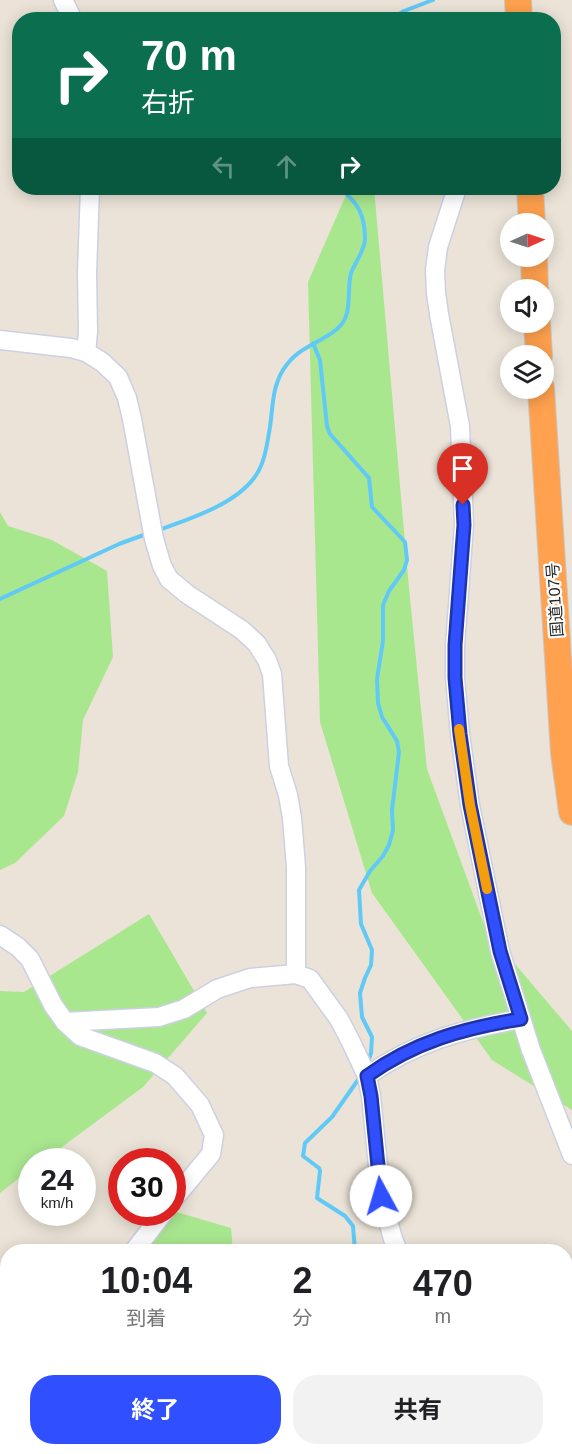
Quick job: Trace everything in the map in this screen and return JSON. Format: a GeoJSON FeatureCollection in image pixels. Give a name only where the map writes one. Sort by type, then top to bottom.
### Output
{"type":"FeatureCollection","features":[{"type":"Feature","properties":{"kind":"highway"},"geometry":{"type":"LineString","coordinates":[[530,195],[531,213]]}},
{"type":"Feature","properties":{"kind":"highway","name":"国道107号"},"geometry":{"type":"LineString","coordinates":[[542,399],[564,753],[572,812]]}},
{"type":"Feature","properties":{"kind":"street"},"geometry":{"type":"LineString","coordinates":[[86,352],[90,195]]}},
{"type":"Feature","properties":{"kind":"street"},"geometry":{"type":"LineString","coordinates":[[455,195],[438,247],[435,270],[439,314],[460,426],[464,525],[455,645],[455,678],[460,734],[470,805],[500,951],[531,1050],[572,1155]]}},
{"type":"Feature","properties":{"kind":"street"},"geometry":{"type":"LineString","coordinates":[[0,340],[71,348],[86,352],[102,362],[118,377],[132,418],[154,539],[162,566],[169,579],[187,594],[242,630],[257,644],[267,660],[272,674],[279,766],[288,795],[295,847],[296,974]]}},
{"type":"Feature","properties":{"kind":"street"},"geometry":{"type":"LineString","coordinates":[[0,935],[18,947],[30,959],[53,1005],[65,1022],[80,1036],[155,1063],[175,1076],[201,1105],[214,1135],[211,1154],[186,1184]]}},
{"type":"Feature","properties":{"kind":"street"},"geometry":{"type":"LineString","coordinates":[[65,1022],[159,1017],[184,1009],[217,989],[250,978],[296,974],[310,980],[339,1019],[367,1076],[381,1196],[395,1244]]}},
{"type":"Feature","properties":{"kind":"street"},"geometry":{"type":"LineString","coordinates":[[367,1076],[406,1051],[446,1035],[521,1019]]}},
{"type":"Feature","properties":{"kind":"street"},"geometry":{"type":"LineString","coordinates":[[139,1244],[153,1226]]}},
{"type":"Feature","properties":{"kind":"green space"},"geometry":{"type":"Polygon","coordinates":[[[346,195],[375,195],[427,769],[486,930],[572,1031],[572,1110],[492,1060],[372,893],[320,722],[308,282],[346,195]]]}},
{"type":"Feature","properties":{"kind":"green space"},"geometry":{"type":"Polygon","coordinates":[[[0,512],[8,526],[52,540],[107,571],[113,657],[83,720],[78,772],[64,816],[15,863],[0,870],[0,512]]]}},
{"type":"Feature","properties":{"kind":"green space"},"geometry":{"type":"Polygon","coordinates":[[[149,914],[207,1013],[143,1087],[61,1148],[18,1148],[18,1179],[0,1193],[0,991],[24,992],[149,914]]]}},
{"type":"Feature","properties":{"kind":"green space"},"geometry":{"type":"Polygon","coordinates":[[[186,1215],[231,1228],[232,1244],[147,1244],[161,1226],[186,1226],[186,1215]]]}},
{"type":"Feature","properties":{"kind":"waterway"},"geometry":{"type":"LineString","coordinates":[[402,12],[433,0]]}},
{"type":"Feature","properties":{"kind":"waterway"},"geometry":{"type":"LineString","coordinates":[[159,530],[197,516],[223,503],[245,488],[254,478],[265,454],[279,377],[295,356],[337,329],[346,317],[351,273],[363,248],[365,237],[361,213],[347,195]]}},
{"type":"Feature","properties":{"kind":"waterway"},"geometry":{"type":"LineString","coordinates":[[313,343],[320,360],[327,426],[330,434],[369,478],[372,507],[405,542],[407,560],[404,570],[389,591],[383,605],[383,641],[377,679],[378,703],[382,717],[397,741],[399,752],[392,810],[393,830],[383,856],[370,871],[359,890],[361,924],[372,950],[371,965],[360,993],[362,1017],[372,1037],[368,1062]]}},
{"type":"Feature","properties":{"kind":"waterway"},"geometry":{"type":"LineString","coordinates":[[0,599],[119,544],[149,533]]}},
{"type":"Feature","properties":{"kind":"waterway"},"geometry":{"type":"LineString","coordinates":[[354,1244],[353,1226],[345,1216],[317,1198],[320,1171],[303,1156],[305,1143],[332,1117],[360,1077]]}},
{"type":"Feature","properties":{"kind":"slow traffic"},"geometry":{"type":"LineString","coordinates":[[459,729],[470,805],[487,889]]}},
{"type":"Feature","properties":{"kind":"route"},"geometry":{"type":"LineString","coordinates":[[381,1196],[367,1076],[406,1051],[446,1035],[521,1019],[500,951],[470,805],[460,734],[455,678],[455,645],[464,525],[463,505]]}}]}
